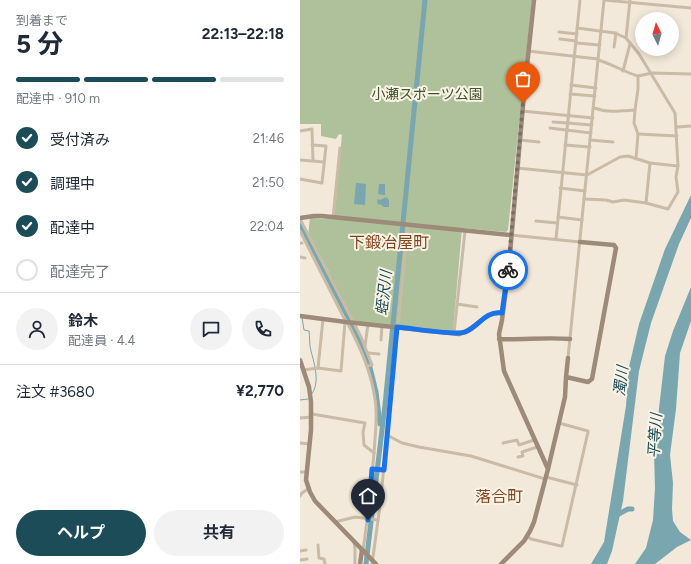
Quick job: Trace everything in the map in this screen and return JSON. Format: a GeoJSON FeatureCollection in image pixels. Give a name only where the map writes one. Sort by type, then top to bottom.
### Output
{"type":"FeatureCollection","features":[{"type":"Feature","properties":{"kind":"street"},"geometry":{"type":"LineString","coordinates":[[534,0],[511,235],[499,339],[504,372],[548,469]]}},
{"type":"Feature","properties":{"kind":"street"},"geometry":{"type":"LineString","coordinates":[[556,239],[564,144],[580,0]]}},
{"type":"Feature","properties":{"kind":"street"},"geometry":{"type":"LineString","coordinates":[[501,564],[527,536],[534,522],[565,397],[604,0],[630,1],[691,8]]}},
{"type":"Feature","properties":{"kind":"street"},"geometry":{"type":"LineString","coordinates":[[666,0],[666,6]]}},
{"type":"Feature","properties":{"kind":"street"},"geometry":{"type":"LineString","coordinates":[[626,38],[630,1]]}},
{"type":"Feature","properties":{"kind":"street"},"geometry":{"type":"LineString","coordinates":[[577,28],[601,30],[603,32],[616,34],[626,38],[652,73],[675,114],[677,127],[678,166],[676,177],[678,192],[668,209],[646,203],[624,200],[614,202],[606,200],[584,200]]}},
{"type":"Feature","properties":{"kind":"street"},"geometry":{"type":"LineString","coordinates":[[559,32],[576,34]]}},
{"type":"Feature","properties":{"kind":"street"},"geometry":{"type":"LineString","coordinates":[[614,47],[616,34]]}},
{"type":"Feature","properties":{"kind":"street"},"geometry":{"type":"LineString","coordinates":[[560,39],[600,45]]}},
{"type":"Feature","properties":{"kind":"street"},"geometry":{"type":"LineString","coordinates":[[623,71],[630,44]]}},
{"type":"Feature","properties":{"kind":"street"},"geometry":{"type":"LineString","coordinates":[[528,51],[598,60],[610,63],[623,71],[638,76],[652,73],[691,74]]}},
{"type":"Feature","properties":{"kind":"street"},"geometry":{"type":"LineString","coordinates":[[636,159],[638,134],[634,123],[634,110],[638,88],[638,76]]}},
{"type":"Feature","properties":{"kind":"street"},"geometry":{"type":"LineString","coordinates":[[571,86],[596,88]]}},
{"type":"Feature","properties":{"kind":"street"},"geometry":{"type":"LineString","coordinates":[[570,94],[595,96]]}},
{"type":"Feature","properties":{"kind":"street"},"geometry":{"type":"LineString","coordinates":[[594,108],[608,112],[634,110]]}},
{"type":"Feature","properties":{"kind":"street"},"geometry":{"type":"LineString","coordinates":[[522,112],[593,118]]}},
{"type":"Feature","properties":{"kind":"street"},"geometry":{"type":"LineString","coordinates":[[553,122],[592,125]]}},
{"type":"Feature","properties":{"kind":"street"},"geometry":{"type":"LineString","coordinates":[[677,127],[691,126]]}},
{"type":"Feature","properties":{"kind":"street"},"geometry":{"type":"LineString","coordinates":[[550,128],[591,133]]}},
{"type":"Feature","properties":{"kind":"street"},"geometry":{"type":"LineString","coordinates":[[300,130],[312,129],[313,161]]}},
{"type":"Feature","properties":{"kind":"street"},"geometry":{"type":"LineString","coordinates":[[638,134],[677,136]]}},
{"type":"Feature","properties":{"kind":"street"},"geometry":{"type":"LineString","coordinates":[[520,140],[539,142]]}},
{"type":"Feature","properties":{"kind":"street"},"geometry":{"type":"LineString","coordinates":[[590,140],[613,142]]}},
{"type":"Feature","properties":{"kind":"street"},"geometry":{"type":"LineString","coordinates":[[564,144],[590,147]]}},
{"type":"Feature","properties":{"kind":"street"},"geometry":{"type":"LineString","coordinates":[[300,179],[322,183],[326,146],[312,145]]}},
{"type":"Feature","properties":{"kind":"street"},"geometry":{"type":"LineString","coordinates":[[333,218],[340,148]]}},
{"type":"Feature","properties":{"kind":"street"},"geometry":{"type":"LineString","coordinates":[[517,168],[587,175],[620,157],[628,156],[650,163],[678,166]]}},
{"type":"Feature","properties":{"kind":"street"},"geometry":{"type":"LineString","coordinates":[[300,160],[324,162]]}},
{"type":"Feature","properties":{"kind":"street"},"geometry":{"type":"LineString","coordinates":[[646,203],[650,163]]}},
{"type":"Feature","properties":{"kind":"street"},"geometry":{"type":"LineString","coordinates":[[560,188],[585,191]]}},
{"type":"Feature","properties":{"kind":"street"},"geometry":{"type":"LineString","coordinates":[[368,366],[372,365],[368,353],[348,322],[326,268],[300,218],[314,216],[614,246],[616,248],[592,379],[588,382],[566,377]]}},
{"type":"Feature","properties":{"kind":"street"},"geometry":{"type":"LineString","coordinates":[[558,217],[582,220]]}},
{"type":"Feature","properties":{"kind":"street"},"geometry":{"type":"LineString","coordinates":[[536,221],[557,223]]}},
{"type":"Feature","properties":{"kind":"street"},"geometry":{"type":"LineString","coordinates":[[373,562],[407,225]]}},
{"type":"Feature","properties":{"kind":"street"},"geometry":{"type":"LineString","coordinates":[[300,231],[358,343],[368,366],[375,398],[376,413],[373,469],[368,519],[360,564]]}},
{"type":"Feature","properties":{"kind":"street"},"geometry":{"type":"LineString","coordinates":[[454,333],[465,231]]}},
{"type":"Feature","properties":{"kind":"street"},"geometry":{"type":"LineString","coordinates":[[300,257],[305,258]]}},
{"type":"Feature","properties":{"kind":"street"},"geometry":{"type":"LineString","coordinates":[[321,270],[326,268]]}},
{"type":"Feature","properties":{"kind":"street"},"geometry":{"type":"LineString","coordinates":[[457,304],[477,307]]}},
{"type":"Feature","properties":{"kind":"street"},"geometry":{"type":"LineString","coordinates":[[301,316],[454,333],[466,332],[489,315],[498,312],[502,313]]}},
{"type":"Feature","properties":{"kind":"street"},"geometry":{"type":"LineString","coordinates":[[316,368],[323,319]]}},
{"type":"Feature","properties":{"kind":"street"},"geometry":{"type":"LineString","coordinates":[[303,370],[316,368],[341,371],[348,322]]}},
{"type":"Feature","properties":{"kind":"street"},"geometry":{"type":"LineString","coordinates":[[365,347],[368,324]]}},
{"type":"Feature","properties":{"kind":"street"},"geometry":{"type":"LineString","coordinates":[[381,340],[382,325]]}},
{"type":"Feature","properties":{"kind":"street"},"geometry":{"type":"LineString","coordinates":[[499,339],[519,340],[570,338]]}},
{"type":"Feature","properties":{"kind":"street"},"geometry":{"type":"LineString","coordinates":[[368,353],[380,354]]}},
{"type":"Feature","properties":{"kind":"street"},"geometry":{"type":"LineString","coordinates":[[300,360],[311,396],[312,416],[306,472],[308,489],[315,500],[373,562]]}},
{"type":"Feature","properties":{"kind":"street"},"geometry":{"type":"LineString","coordinates":[[300,418],[312,416],[357,421],[365,424],[363,432],[364,445],[374,453]]}},
{"type":"Feature","properties":{"kind":"street"},"geometry":{"type":"LineString","coordinates":[[527,536],[531,539],[562,546],[588,431],[559,423]]}},
{"type":"Feature","properties":{"kind":"street"},"geometry":{"type":"LineString","coordinates":[[387,435],[402,443],[471,456],[546,478],[576,485]]}},
{"type":"Feature","properties":{"kind":"street"},"geometry":{"type":"LineString","coordinates":[[504,443],[517,440],[519,445],[534,440]]}},
{"type":"Feature","properties":{"kind":"street"},"geometry":{"type":"LineString","coordinates":[[300,443],[309,444]]}},
{"type":"Feature","properties":{"kind":"street"},"geometry":{"type":"LineString","coordinates":[[518,457],[523,456],[522,452],[538,447]]}},
{"type":"Feature","properties":{"kind":"street"},"geometry":{"type":"LineString","coordinates":[[373,469],[383,470]]}},
{"type":"Feature","properties":{"kind":"street"},"geometry":{"type":"LineString","coordinates":[[300,472],[306,472]]}},
{"type":"Feature","properties":{"kind":"street"},"geometry":{"type":"LineString","coordinates":[[300,496],[308,489]]}},
{"type":"Feature","properties":{"kind":"street"},"geometry":{"type":"LineString","coordinates":[[335,522],[355,517],[378,520]]}},
{"type":"Feature","properties":{"kind":"street"},"geometry":{"type":"LineString","coordinates":[[353,541],[355,549],[355,564]]}},
{"type":"Feature","properties":{"kind":"street"},"geometry":{"type":"LineString","coordinates":[[318,545],[319,558],[324,558],[325,564]]}},
{"type":"Feature","properties":{"kind":"street"},"geometry":{"type":"LineString","coordinates":[[300,551],[306,550]]}},
{"type":"Feature","properties":{"kind":"street"},"geometry":{"type":"LineString","coordinates":[[300,560],[307,560]]}},
{"type":"Feature","properties":{"kind":"green space","name":"小瀬スポーツ公園"},"geometry":{"type":"Polygon","coordinates":[[[300,0],[532,0],[508,230],[506,232],[462,228],[453,331],[353,323],[326,266],[308,235],[310,218],[334,219],[342,135],[339,134],[336,139],[321,136],[321,124],[300,124],[300,0]]]}},
{"type":"Feature","properties":{"kind":"water"},"geometry":{"type":"Polygon","coordinates":[[[356,183],[366,184],[365,205],[354,204],[356,183]]]}},
{"type":"Feature","properties":{"kind":"water"},"geometry":{"type":"Polygon","coordinates":[[[379,184],[385,184],[385,195],[378,194],[379,184]]]}},
{"type":"Feature","properties":{"kind":"water"},"geometry":{"type":"Polygon","coordinates":[[[691,195],[691,218],[679,244],[651,323],[639,371],[623,501],[612,551],[607,564],[591,564],[604,542],[626,406],[629,367],[639,324],[665,249],[691,195]]]}},
{"type":"Feature","properties":{"kind":"water"},"geometry":{"type":"Polygon","coordinates":[[[386,197],[389,200],[389,207],[384,207],[380,204],[378,205],[377,199],[380,200],[386,197]]]}},
{"type":"Feature","properties":{"kind":"water"},"geometry":{"type":"Polygon","coordinates":[[[691,287],[691,321],[680,353],[676,409],[670,455],[673,483],[673,521],[680,532],[691,540],[677,547],[655,564],[635,564],[646,548],[653,520],[655,488],[654,452],[665,356],[673,331],[691,287]]]}},
{"type":"Feature","properties":{"kind":"waterway","name":"蛭沢川"},"geometry":{"type":"LineString","coordinates":[[366,564],[385,405],[425,0]]}},
{"type":"Feature","properties":{"kind":"waterway"},"geometry":{"type":"LineString","coordinates":[[300,225],[351,323],[369,363],[376,392],[380,424]]}},
{"type":"Feature","properties":{"kind":"waterway"},"geometry":{"type":"LineString","coordinates":[[302,317],[304,330],[309,331],[310,349],[316,373],[316,385],[311,395]]}},
{"type":"Feature","properties":{"kind":"waterway"},"geometry":{"type":"LineString","coordinates":[[300,400],[308,399]]}},
{"type":"Feature","properties":{"kind":"waterway"},"geometry":{"type":"LineString","coordinates":[[615,516],[628,509],[632,509]]}},
{"type":"Feature","properties":{"kind":"way so far"},"geometry":{"type":"LineString","coordinates":[[508,270],[523,103]]}},
{"type":"Feature","properties":{"kind":"district","name":"下鍛冶屋町"},"geometry":{"type":"Point","coordinates":[389,242]}},
{"type":"Feature","properties":{"kind":"district","name":"落合町"},"geometry":{"type":"Point","coordinates":[499,496]}},
{"type":"Feature","properties":{"kind":"route"},"geometry":{"type":"LineString","coordinates":[[368,520],[372,469],[384,470],[397,327],[460,334],[469,331],[489,315],[498,312],[502,313],[508,270]]}},
{"type":"Feature","properties":{"kind":"water label","name":"濁川"},"geometry":{"type":"Point","coordinates":[621,381]}},
{"type":"Feature","properties":{"kind":"water label","name":"平等川"},"geometry":{"type":"Point","coordinates":[655,436]}}]}
